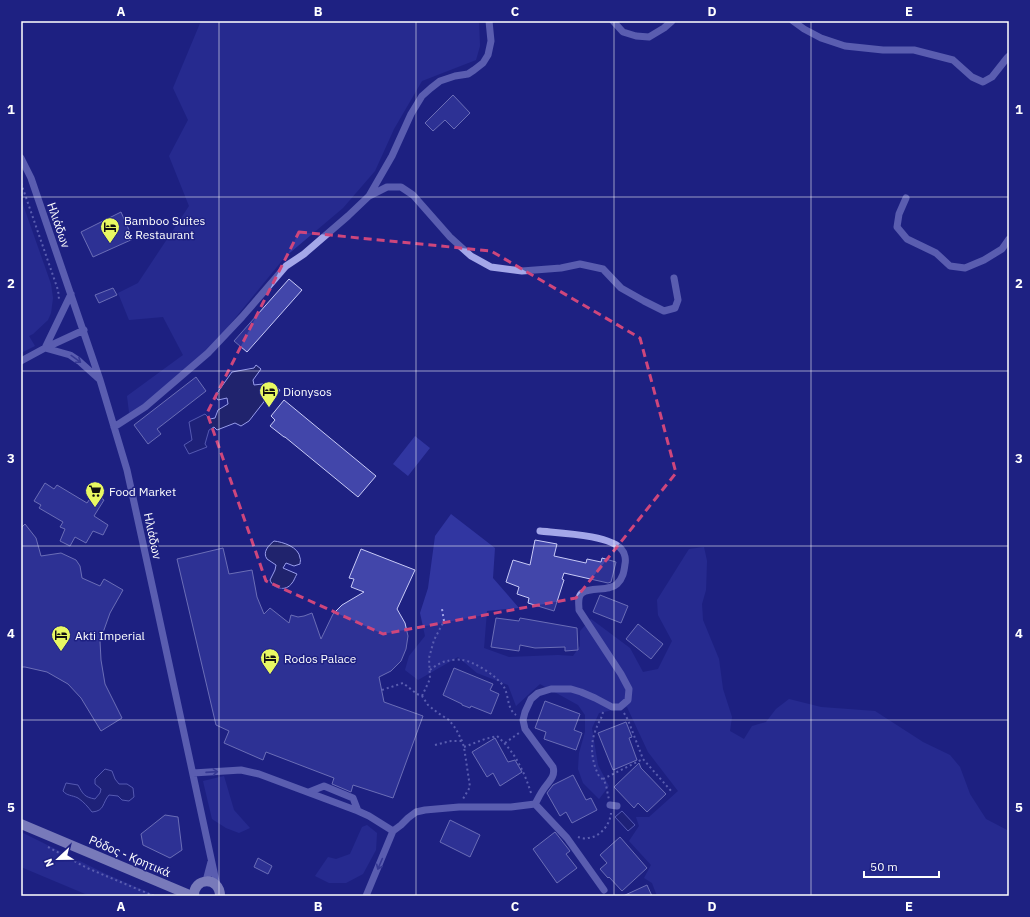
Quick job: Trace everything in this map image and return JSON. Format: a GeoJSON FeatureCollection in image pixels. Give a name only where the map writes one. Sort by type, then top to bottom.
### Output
{"type":"FeatureCollection","features":[{"type":"Feature","properties":{"kind":"main road","name":"Ρόδος - Κρητικά"},"geometry":{"type":"LineString","coordinates":[[21,824],[192,893]]}},
{"type":"Feature","properties":{"kind":"main road"},"geometry":{"type":"LineString","coordinates":[[192,893],[198,885],[206,881],[210,882],[218,891]]}},
{"type":"Feature","properties":{"kind":"street"},"geometry":{"type":"LineString","coordinates":[[114,427],[145,407],[208,353],[286,266],[304,254],[369,196],[392,156],[411,114],[422,96],[440,81],[455,76],[468,74],[483,63],[488,55],[491,41],[489,21]]}},
{"type":"Feature","properties":{"kind":"street"},"geometry":{"type":"LineString","coordinates":[[613,21],[623,32],[636,36],[649,37],[672,21]]}},
{"type":"Feature","properties":{"kind":"street"},"geometry":{"type":"LineString","coordinates":[[793,21],[821,38],[845,46],[883,50],[914,50],[953,60],[972,78],[983,82],[992,77],[1009,56]]}},
{"type":"Feature","properties":{"kind":"street","name":"Ηλιάδων"},"geometry":{"type":"LineString","coordinates":[[21,158],[31,178],[84,330],[127,470],[218,891]]}},
{"type":"Feature","properties":{"kind":"street"},"geometry":{"type":"LineString","coordinates":[[369,196],[387,187],[401,187],[413,195],[455,242],[471,256],[491,267],[522,271],[561,268],[580,264],[603,269],[621,288],[664,311],[675,308],[678,300],[674,278]]}},
{"type":"Feature","properties":{"kind":"street"},"geometry":{"type":"LineString","coordinates":[[906,198],[899,214],[898,227],[907,238],[936,253],[950,266],[965,268],[984,260],[1002,249],[1009,239]]}},
{"type":"Feature","properties":{"kind":"street"},"geometry":{"type":"LineString","coordinates":[[45,348],[71,294]]}},
{"type":"Feature","properties":{"kind":"street"},"geometry":{"type":"LineString","coordinates":[[21,361],[84,330]]}},
{"type":"Feature","properties":{"kind":"street"},"geometry":{"type":"LineString","coordinates":[[45,348],[70,355],[100,380]]}},
{"type":"Feature","properties":{"kind":"street"},"geometry":{"type":"LineString","coordinates":[[535,804],[543,789],[552,778],[554,772],[553,767],[525,729],[523,720],[531,699],[538,693],[551,689],[571,690],[581,692],[611,708],[620,707],[628,700],[629,689],[621,674],[579,610],[578,600],[583,593],[607,588],[616,584],[624,574],[626,562],[624,551],[618,546],[600,538],[540,531]]}},
{"type":"Feature","properties":{"kind":"street"},"geometry":{"type":"LineString","coordinates":[[193,773],[241,770],[259,774],[370,816],[394,831]]}},
{"type":"Feature","properties":{"kind":"street"},"geometry":{"type":"LineString","coordinates":[[309,792],[324,786],[353,798],[358,811]]}},
{"type":"Feature","properties":{"kind":"street"},"geometry":{"type":"LineString","coordinates":[[366,896],[394,831],[416,812],[459,807],[511,807],[535,804]]}},
{"type":"Feature","properties":{"kind":"street"},"geometry":{"type":"LineString","coordinates":[[535,804],[567,838],[604,890]]}},
{"type":"Feature","properties":{"kind":"street"},"geometry":{"type":"LineString","coordinates":[[206,881],[211,859]]}},
{"type":"Feature","properties":{"kind":"path"},"geometry":{"type":"LineString","coordinates":[[21,183],[58,290],[61,316]]}},
{"type":"Feature","properties":{"kind":"path"},"geometry":{"type":"LineString","coordinates":[[422,696],[430,679],[429,658],[434,640],[444,621],[442,609]]}},
{"type":"Feature","properties":{"kind":"path"},"geometry":{"type":"LineString","coordinates":[[430,670],[446,661],[463,660],[481,667],[501,682],[505,688],[512,712],[523,720]]}},
{"type":"Feature","properties":{"kind":"path"},"geometry":{"type":"LineString","coordinates":[[382,690],[403,683],[422,696],[438,713],[449,720],[456,730],[464,747],[470,787],[459,807]]}},
{"type":"Feature","properties":{"kind":"path"},"geometry":{"type":"LineString","coordinates":[[620,707],[628,720],[644,759],[672,792]]}},
{"type":"Feature","properties":{"kind":"path"},"geometry":{"type":"LineString","coordinates":[[567,838],[572,836],[588,838],[599,834],[609,821],[614,805],[606,784],[597,773],[591,748],[596,727],[611,708]]}},
{"type":"Feature","properties":{"kind":"path"},"geometry":{"type":"LineString","coordinates":[[505,743],[525,729]]}},
{"type":"Feature","properties":{"kind":"path"},"geometry":{"type":"LineString","coordinates":[[464,747],[497,736],[505,743],[516,758],[524,773],[535,804]]}},
{"type":"Feature","properties":{"kind":"path"},"geometry":{"type":"LineString","coordinates":[[435,745],[451,741],[462,741]]}},
{"type":"Feature","properties":{"kind":"path"},"geometry":{"type":"LineString","coordinates":[[603,779],[644,759]]}},
{"type":"Feature","properties":{"kind":"path"},"geometry":{"type":"LineString","coordinates":[[46,846],[87,868],[154,896]]}},
{"type":"Feature","properties":{"kind":"highlighted area"},"geometry":{"type":"Polygon","coordinates":[[[299,232],[491,251],[640,338],[676,473],[576,598],[383,634],[266,581],[207,413],[299,232]]]}},
{"type":"Feature","properties":{"kind":"shaded area"},"geometry":{"type":"Polygon","coordinates":[[[201,21],[479,21],[480,46],[476,60],[422,81],[394,129],[375,171],[343,208],[285,257],[210,349],[130,420],[127,396],[183,355],[163,317],[129,320],[118,293],[138,283],[189,206],[169,156],[188,120],[173,88],[201,21]]]}},
{"type":"Feature","properties":{"kind":"shaded area"},"geometry":{"type":"Polygon","coordinates":[[[21,199],[51,284],[53,298],[51,313],[48,320],[29,336],[35,346],[21,353],[21,199]]]}},
{"type":"Feature","properties":{"kind":"shaded area"},"geometry":{"type":"Polygon","coordinates":[[[256,365],[261,369],[253,380],[254,385],[271,383],[280,390],[275,397],[270,394],[249,421],[241,426],[235,423],[217,430],[214,427],[209,430],[205,444],[207,447],[189,454],[184,445],[192,440],[189,422],[205,414],[210,419],[215,418],[218,410],[228,404],[227,398],[218,400],[215,396],[232,372],[254,368],[256,365]]]}},
{"type":"Feature","properties":{"kind":"shaded area"},"geometry":{"type":"Polygon","coordinates":[[[415,436],[430,448],[408,476],[393,464],[415,436]]]}},
{"type":"Feature","properties":{"kind":"shaded area"},"geometry":{"type":"Polygon","coordinates":[[[451,514],[495,548],[493,578],[519,608],[487,611],[484,648],[509,657],[558,655],[573,656],[580,646],[580,631],[591,619],[630,648],[643,672],[658,669],[672,641],[658,615],[657,600],[689,549],[704,547],[707,561],[706,590],[702,604],[703,620],[719,659],[723,689],[732,717],[730,731],[744,739],[752,726],[766,722],[776,709],[789,699],[821,707],[875,711],[923,742],[950,755],[960,767],[970,794],[986,819],[1009,831],[1009,896],[657,896],[652,883],[644,878],[651,865],[629,841],[639,826],[636,817],[649,817],[678,791],[648,752],[627,707],[599,713],[592,728],[598,765],[609,786],[599,799],[583,783],[578,769],[579,753],[585,732],[585,715],[578,705],[540,684],[516,706],[508,685],[477,673],[458,657],[418,680],[405,670],[409,656],[425,636],[420,613],[428,588],[435,536],[451,514]]]}},
{"type":"Feature","properties":{"kind":"shaded area"},"geometry":{"type":"Polygon","coordinates":[[[274,541],[294,548],[299,554],[300,564],[294,566],[286,563],[283,568],[297,574],[286,588],[274,586],[270,580],[276,565],[267,559],[265,554],[268,547],[274,541]]]}},
{"type":"Feature","properties":{"kind":"shaded area"},"geometry":{"type":"Polygon","coordinates":[[[105,769],[112,771],[119,784],[127,784],[133,788],[134,797],[129,801],[122,800],[118,796],[109,795],[99,810],[92,812],[76,797],[66,794],[63,791],[66,783],[78,785],[84,795],[95,799],[100,793],[101,789],[95,784],[95,779],[105,769]]]}},
{"type":"Feature","properties":{"kind":"shaded area"},"geometry":{"type":"Polygon","coordinates":[[[224,776],[234,810],[250,828],[239,833],[226,828],[212,819],[203,781],[224,776]]]}},
{"type":"Feature","properties":{"kind":"shaded area"},"geometry":{"type":"Polygon","coordinates":[[[622,811],[635,825],[628,831],[615,817],[622,811]]]}},
{"type":"Feature","properties":{"kind":"shaded area"},"geometry":{"type":"Polygon","coordinates":[[[367,825],[377,833],[376,850],[363,874],[346,883],[329,883],[315,876],[328,857],[336,859],[350,854],[362,827],[367,825]]]}},
{"type":"Feature","properties":{"kind":"shaded area"},"geometry":{"type":"Polygon","coordinates":[[[21,832],[106,874],[157,896],[90,896],[21,867],[21,832]]]}},
{"type":"Feature","properties":{"kind":"building"},"geometry":{"type":"Polygon","coordinates":[[[453,95],[470,113],[454,129],[445,120],[433,131],[425,123],[453,95]]]}},
{"type":"Feature","properties":{"kind":"building"},"geometry":{"type":"Polygon","coordinates":[[[121,212],[133,239],[93,257],[81,232],[121,212]]]}},
{"type":"Feature","properties":{"kind":"building"},"geometry":{"type":"Polygon","coordinates":[[[289,279],[302,290],[247,352],[234,341],[289,279]]]}},
{"type":"Feature","properties":{"kind":"building"},"geometry":{"type":"Polygon","coordinates":[[[113,288],[117,295],[99,303],[95,295],[113,288]]]}},
{"type":"Feature","properties":{"kind":"building"},"geometry":{"type":"Polygon","coordinates":[[[196,377],[206,391],[157,429],[161,434],[148,444],[134,425],[196,377]]]}},
{"type":"Feature","properties":{"kind":"building"},"geometry":{"type":"Polygon","coordinates":[[[284,400],[376,476],[358,497],[270,426],[275,420],[271,416],[284,400]]]}},
{"type":"Feature","properties":{"kind":"building"},"geometry":{"type":"Polygon","coordinates":[[[45,483],[54,489],[57,485],[87,503],[94,493],[104,500],[94,516],[108,525],[103,535],[93,531],[86,543],[75,537],[70,546],[60,541],[65,529],[60,527],[63,522],[39,508],[41,505],[34,501],[45,483]]]}},
{"type":"Feature","properties":{"kind":"building"},"geometry":{"type":"Polygon","coordinates":[[[25,524],[36,538],[41,556],[61,553],[76,560],[80,566],[82,578],[100,586],[104,579],[123,590],[110,613],[100,641],[101,660],[105,684],[122,718],[101,731],[81,698],[68,684],[47,672],[21,667],[21,528],[25,524]]]}},
{"type":"Feature","properties":{"kind":"building"},"geometry":{"type":"Polygon","coordinates":[[[535,540],[557,544],[554,556],[586,563],[587,559],[601,562],[602,558],[616,562],[611,582],[608,583],[564,573],[562,579],[564,580],[554,611],[528,603],[529,598],[517,594],[519,587],[506,582],[513,560],[530,565],[535,540]]]}},
{"type":"Feature","properties":{"kind":"building","name":"Rodos Palace"},"geometry":{"type":"Polygon","coordinates":[[[223,548],[229,574],[252,570],[257,597],[264,614],[270,608],[289,623],[291,615],[298,617],[312,613],[321,639],[333,614],[342,605],[364,592],[351,587],[354,579],[349,578],[361,549],[415,570],[397,609],[405,623],[408,636],[406,649],[401,661],[391,671],[379,677],[384,702],[423,716],[393,798],[353,785],[351,792],[332,784],[334,778],[266,752],[263,760],[224,743],[229,731],[216,725],[177,559],[223,548]]]}},
{"type":"Feature","properties":{"kind":"building"},"geometry":{"type":"Polygon","coordinates":[[[600,595],[628,606],[621,623],[593,612],[600,595]]]}},
{"type":"Feature","properties":{"kind":"building"},"geometry":{"type":"Polygon","coordinates":[[[496,618],[519,621],[520,618],[577,628],[578,650],[565,651],[565,647],[535,648],[520,645],[519,651],[491,647],[496,618]]]}},
{"type":"Feature","properties":{"kind":"building"},"geometry":{"type":"Polygon","coordinates":[[[638,624],[663,644],[651,659],[626,639],[638,624]]]}},
{"type":"Feature","properties":{"kind":"building"},"geometry":{"type":"Polygon","coordinates":[[[454,668],[493,684],[490,690],[499,694],[491,714],[471,706],[470,708],[462,705],[443,695],[454,668]]]}},
{"type":"Feature","properties":{"kind":"building"},"geometry":{"type":"Polygon","coordinates":[[[545,701],[580,714],[574,730],[582,733],[576,750],[544,739],[546,732],[535,728],[545,701]]]}},
{"type":"Feature","properties":{"kind":"building"},"geometry":{"type":"Polygon","coordinates":[[[626,722],[632,737],[629,738],[637,760],[613,770],[598,733],[626,722]]]}},
{"type":"Feature","properties":{"kind":"building"},"geometry":{"type":"Polygon","coordinates":[[[495,738],[508,762],[515,760],[522,772],[500,786],[493,773],[487,777],[472,752],[495,738]]]}},
{"type":"Feature","properties":{"kind":"building"},"geometry":{"type":"Polygon","coordinates":[[[639,763],[641,768],[666,794],[647,812],[638,803],[634,808],[614,787],[639,763]]]}},
{"type":"Feature","properties":{"kind":"building"},"geometry":{"type":"Polygon","coordinates":[[[573,775],[586,800],[591,798],[597,810],[572,823],[566,812],[560,816],[547,793],[553,785],[573,775]]]}},
{"type":"Feature","properties":{"kind":"building"},"geometry":{"type":"Polygon","coordinates":[[[165,815],[178,817],[182,850],[170,858],[143,845],[141,834],[165,815]]]}},
{"type":"Feature","properties":{"kind":"building"},"geometry":{"type":"Polygon","coordinates":[[[450,820],[480,835],[470,857],[440,842],[450,820]]]}},
{"type":"Feature","properties":{"kind":"building"},"geometry":{"type":"Polygon","coordinates":[[[555,832],[570,851],[566,854],[577,868],[557,883],[533,849],[555,832]]]}},
{"type":"Feature","properties":{"kind":"building"},"geometry":{"type":"Polygon","coordinates":[[[620,837],[647,868],[622,891],[600,869],[607,863],[600,855],[620,837]]]}},
{"type":"Feature","properties":{"kind":"building"},"geometry":{"type":"Polygon","coordinates":[[[258,858],[272,866],[268,874],[254,867],[258,858]]]}},
{"type":"Feature","properties":{"kind":"building"},"geometry":{"type":"Polygon","coordinates":[[[647,885],[652,896],[623,896],[647,885]]]}},
{"type":"Feature","properties":{"kind":"place","name":"Bamboo Suites & Restaurant"},"geometry":{"type":"Point","coordinates":[110,244]}},
{"type":"Feature","properties":{"kind":"place","name":"Dionysos"},"geometry":{"type":"Point","coordinates":[269,408]}},
{"type":"Feature","properties":{"kind":"place","name":"Food Market"},"geometry":{"type":"Point","coordinates":[95,508]}},
{"type":"Feature","properties":{"kind":"place","name":"Akti Imperial"},"geometry":{"type":"Point","coordinates":[61,652]}},
{"type":"Feature","properties":{"kind":"place","name":"Rodos Palace"},"geometry":{"type":"Point","coordinates":[270,675]}}]}
